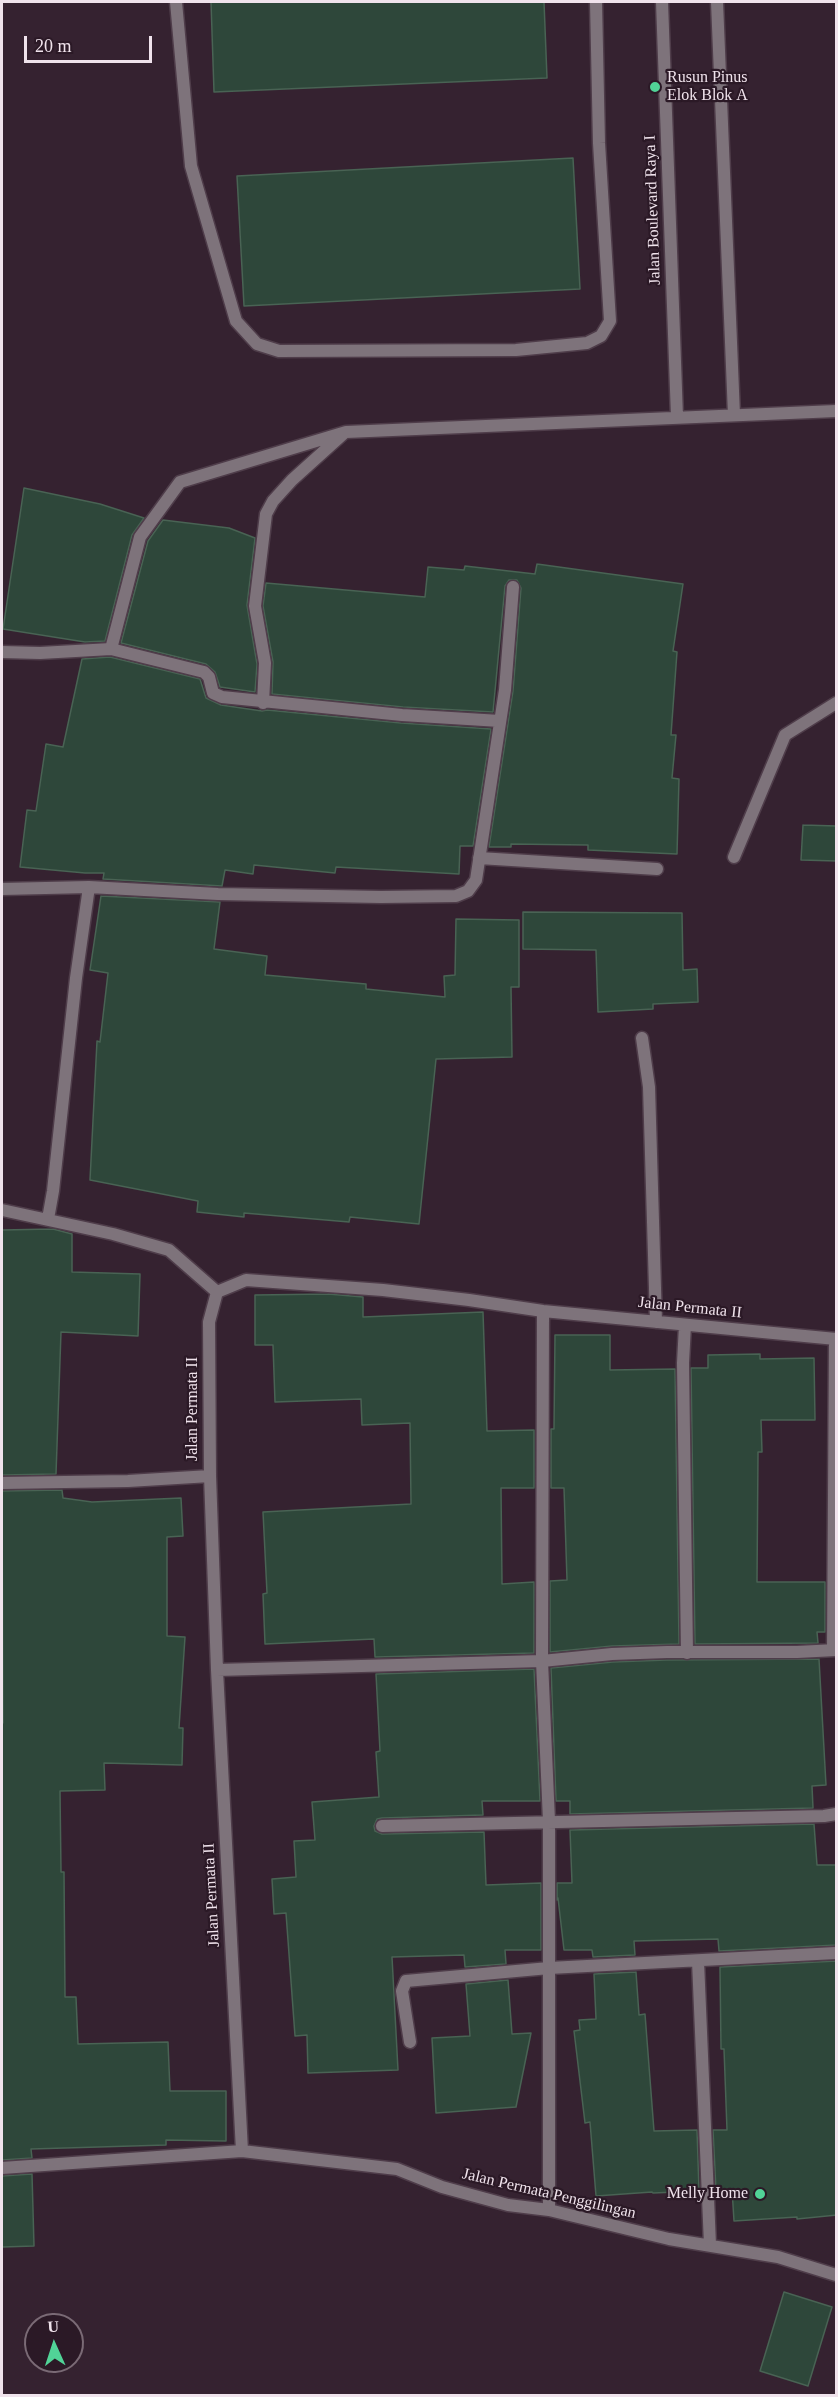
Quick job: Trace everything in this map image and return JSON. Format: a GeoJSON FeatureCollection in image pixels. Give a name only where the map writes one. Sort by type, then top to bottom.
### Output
{"type":"FeatureCollection","features":[{"type":"Feature","properties":{"kind":"street"},"geometry":{"type":"LineString","coordinates":[[176,2],[191,166],[236,321],[256,344],[279,351],[516,350],[587,343],[601,336],[610,321],[600,143],[596,2]]}},
{"type":"Feature","properties":{"kind":"street","name":"Jalan Boulevard Raya I"},"geometry":{"type":"LineString","coordinates":[[662,2],[678,417]]}},
{"type":"Feature","properties":{"kind":"street"},"geometry":{"type":"LineString","coordinates":[[717,2],[734,416]]}},
{"type":"Feature","properties":{"kind":"street"},"geometry":{"type":"LineString","coordinates":[[111,649],[140,537],[180,482],[346,432],[837,411]]}},
{"type":"Feature","properties":{"kind":"street"},"geometry":{"type":"LineString","coordinates":[[263,703],[265,663],[255,606],[266,514],[273,501],[292,480],[346,432]]}},
{"type":"Feature","properties":{"kind":"street"},"geometry":{"type":"LineString","coordinates":[[2,890],[89,887],[218,894],[456,896],[468,891],[476,880],[505,690],[513,587]]}},
{"type":"Feature","properties":{"kind":"street"},"geometry":{"type":"LineString","coordinates":[[2,652],[40,653],[111,649],[204,672],[209,677],[213,693],[217,695],[263,703],[500,721]]}},
{"type":"Feature","properties":{"kind":"street"},"geometry":{"type":"LineString","coordinates":[[734,857],[785,735],[837,704]]}},
{"type":"Feature","properties":{"kind":"street"},"geometry":{"type":"LineString","coordinates":[[479,858],[657,869]]}},
{"type":"Feature","properties":{"kind":"street"},"geometry":{"type":"LineString","coordinates":[[48,1219],[89,887]]}},
{"type":"Feature","properties":{"kind":"street"},"geometry":{"type":"LineString","coordinates":[[642,1038],[649,1087],[656,1322]]}},
{"type":"Feature","properties":{"kind":"street"},"geometry":{"type":"LineString","coordinates":[[2,1210],[48,1219],[169,1250],[217,1292]]}},
{"type":"Feature","properties":{"kind":"street","name":"Jalan Permata II"},"geometry":{"type":"LineString","coordinates":[[242,2151],[217,1670],[210,1476],[209,1322],[217,1292],[246,1280],[382,1290],[543,1311],[836,1339]]}},
{"type":"Feature","properties":{"kind":"street"},"geometry":{"type":"LineString","coordinates":[[543,1311],[542,1661],[549,1821],[549,2210]]}},
{"type":"Feature","properties":{"kind":"street"},"geometry":{"type":"LineString","coordinates":[[685,1325],[682,1363],[687,1653]]}},
{"type":"Feature","properties":{"kind":"street"},"geometry":{"type":"LineString","coordinates":[[217,1670],[542,1661],[612,1654],[797,1653],[835,1650],[836,1339]]}},
{"type":"Feature","properties":{"kind":"street"},"geometry":{"type":"LineString","coordinates":[[2,1483],[118,1482],[210,1476]]}},
{"type":"Feature","properties":{"kind":"street"},"geometry":{"type":"LineString","coordinates":[[382,1826],[837,1814]]}},
{"type":"Feature","properties":{"kind":"street"},"geometry":{"type":"LineString","coordinates":[[410,2042],[402,1991],[406,1981],[549,1968],[837,1953]]}},
{"type":"Feature","properties":{"kind":"street"},"geometry":{"type":"LineString","coordinates":[[698,1961],[710,2246]]}},
{"type":"Feature","properties":{"kind":"street","name":"Jalan Permata Penggilingan"},"geometry":{"type":"LineString","coordinates":[[2,2169],[242,2151],[397,2169],[442,2187],[508,2205],[549,2210],[669,2239],[778,2257],[837,2275]]}},
{"type":"Feature","properties":{"kind":"building"},"geometry":{"type":"Polygon","coordinates":[[[211,2],[544,2],[547,78],[214,92],[211,2]]]}},
{"type":"Feature","properties":{"kind":"building"},"geometry":{"type":"Polygon","coordinates":[[[573,158],[580,289],[244,306],[237,176],[573,158]]]}},
{"type":"Feature","properties":{"kind":"building"},"geometry":{"type":"Polygon","coordinates":[[[24,488],[100,504],[144,518],[132,535],[105,641],[85,642],[3,629],[24,488]]]}},
{"type":"Feature","properties":{"kind":"building"},"geometry":{"type":"Polygon","coordinates":[[[163,520],[229,528],[255,538],[247,605],[257,664],[255,692],[220,687],[215,672],[206,664],[121,643],[148,541],[163,520]]]}},
{"type":"Feature","properties":{"kind":"building"},"geometry":{"type":"Polygon","coordinates":[[[537,564],[683,584],[673,651],[677,652],[671,735],[676,735],[672,778],[679,779],[677,854],[588,850],[588,845],[511,844],[511,847],[489,847],[513,691],[521,588],[517,580],[509,580],[505,586],[493,712],[403,707],[272,694],[273,662],[263,606],[266,583],[425,597],[428,567],[464,570],[465,566],[535,574],[537,564]]]}},
{"type":"Feature","properties":{"kind":"building"},"geometry":{"type":"Polygon","coordinates":[[[110,657],[200,679],[206,698],[221,705],[262,711],[491,729],[473,846],[460,846],[459,874],[336,867],[335,873],[254,865],[253,874],[225,870],[222,886],[103,879],[104,873],[20,867],[27,810],[36,811],[46,744],[63,747],[82,659],[110,657]]]}},
{"type":"Feature","properties":{"kind":"building"},"geometry":{"type":"Polygon","coordinates":[[[803,825],[837,826],[837,861],[801,860],[803,825]]]}},
{"type":"Feature","properties":{"kind":"building"},"geometry":{"type":"Polygon","coordinates":[[[101,896],[220,902],[214,949],[267,956],[265,975],[366,984],[366,989],[445,997],[444,976],[455,975],[456,919],[519,920],[519,987],[511,987],[512,1057],[436,1059],[419,1224],[350,1217],[349,1222],[244,1213],[244,1217],[197,1212],[198,1201],[90,1180],[97,1041],[100,1042],[108,973],[90,970],[101,896]]]}},
{"type":"Feature","properties":{"kind":"building"},"geometry":{"type":"Polygon","coordinates":[[[523,912],[682,913],[683,970],[697,969],[698,1002],[653,1004],[653,1009],[598,1012],[596,950],[523,949],[523,912]]]}},
{"type":"Feature","properties":{"kind":"building"},"geometry":{"type":"Polygon","coordinates":[[[53,1229],[72,1234],[72,1272],[140,1274],[138,1336],[61,1332],[56,1474],[2,1475],[2,1230],[53,1229]]]}},
{"type":"Feature","properties":{"kind":"building"},"geometry":{"type":"Polygon","coordinates":[[[328,1294],[363,1297],[363,1317],[483,1312],[487,1431],[534,1430],[534,1488],[501,1488],[502,1584],[534,1582],[534,1653],[375,1657],[374,1639],[265,1644],[263,1594],[267,1593],[263,1512],[411,1504],[410,1423],[362,1425],[361,1399],[275,1402],[273,1345],[255,1345],[255,1295],[328,1294]]]}},
{"type":"Feature","properties":{"kind":"building"},"geometry":{"type":"Polygon","coordinates":[[[555,1335],[610,1335],[610,1370],[675,1369],[679,1644],[612,1646],[550,1652],[550,1581],[567,1580],[564,1488],[551,1488],[555,1335]]]}},
{"type":"Feature","properties":{"kind":"building"},"geometry":{"type":"Polygon","coordinates":[[[760,1354],[760,1359],[814,1358],[815,1420],[761,1420],[762,1452],[758,1452],[757,1582],[825,1582],[825,1632],[817,1632],[818,1643],[695,1644],[691,1368],[708,1368],[708,1355],[760,1354]]]}},
{"type":"Feature","properties":{"kind":"building"},"geometry":{"type":"Polygon","coordinates":[[[62,1490],[63,1498],[92,1502],[181,1498],[183,1536],[167,1537],[167,1636],[185,1637],[179,1728],[183,1728],[182,1765],[104,1763],[105,1790],[60,1791],[61,1872],[64,1872],[65,1997],[76,1997],[78,2044],[168,2042],[170,2091],[226,2091],[226,2141],[166,2140],[166,2145],[31,2149],[32,2158],[2,2160],[2,1491],[62,1490]]]}},
{"type":"Feature","properties":{"kind":"building"},"geometry":{"type":"Polygon","coordinates":[[[819,1659],[826,1785],[812,1786],[813,1808],[570,1814],[570,1801],[556,1801],[551,1668],[667,1660],[819,1659]]]}},
{"type":"Feature","properties":{"kind":"building"},"geometry":{"type":"Polygon","coordinates":[[[534,1669],[540,1801],[482,1801],[483,1815],[382,1818],[377,1819],[374,1826],[375,1831],[382,1834],[484,1832],[486,1885],[541,1883],[541,1950],[505,1950],[506,1964],[465,1967],[464,1955],[392,1957],[398,2070],[308,2073],[307,2035],[295,2036],[286,1913],[274,1914],[272,1879],[296,1877],[294,1841],[315,1840],[312,1802],[379,1797],[376,1752],[380,1751],[376,1674],[534,1669]]]}},
{"type":"Feature","properties":{"kind":"building"},"geometry":{"type":"Polygon","coordinates":[[[814,1824],[817,1865],[837,1865],[837,1945],[719,1951],[718,1939],[634,1941],[635,1955],[593,1957],[592,1950],[564,1950],[557,1883],[572,1883],[570,1830],[814,1824]]]}},
{"type":"Feature","properties":{"kind":"building"},"geometry":{"type":"Polygon","coordinates":[[[837,1961],[837,2215],[734,2221],[732,2189],[716,2190],[713,2130],[727,2130],[724,2049],[721,2049],[720,1967],[837,1961]]]}},
{"type":"Feature","properties":{"kind":"building"},"geometry":{"type":"Polygon","coordinates":[[[636,1972],[639,2015],[645,2014],[654,2131],[697,2130],[699,2191],[596,2196],[590,2122],[585,2123],[574,2031],[580,2030],[579,2020],[596,2019],[594,1974],[636,1972]]]}},
{"type":"Feature","properties":{"kind":"building"},"geometry":{"type":"Polygon","coordinates":[[[508,1980],[512,2034],[531,2033],[516,2107],[436,2113],[432,2038],[470,2036],[466,1984],[508,1980]]]}},
{"type":"Feature","properties":{"kind":"building"},"geometry":{"type":"Polygon","coordinates":[[[32,2174],[34,2246],[2,2247],[2,2176],[32,2174]]]}},
{"type":"Feature","properties":{"kind":"building"},"geometry":{"type":"Polygon","coordinates":[[[784,2292],[832,2307],[808,2386],[760,2371],[784,2292]]]}},
{"type":"Feature","properties":{"kind":"place","name":"Rusun Pinus Elok Blok A"},"geometry":{"type":"Point","coordinates":[655,87]}},
{"type":"Feature","properties":{"kind":"place","name":"Melly Home"},"geometry":{"type":"Point","coordinates":[760,2194]}}]}
